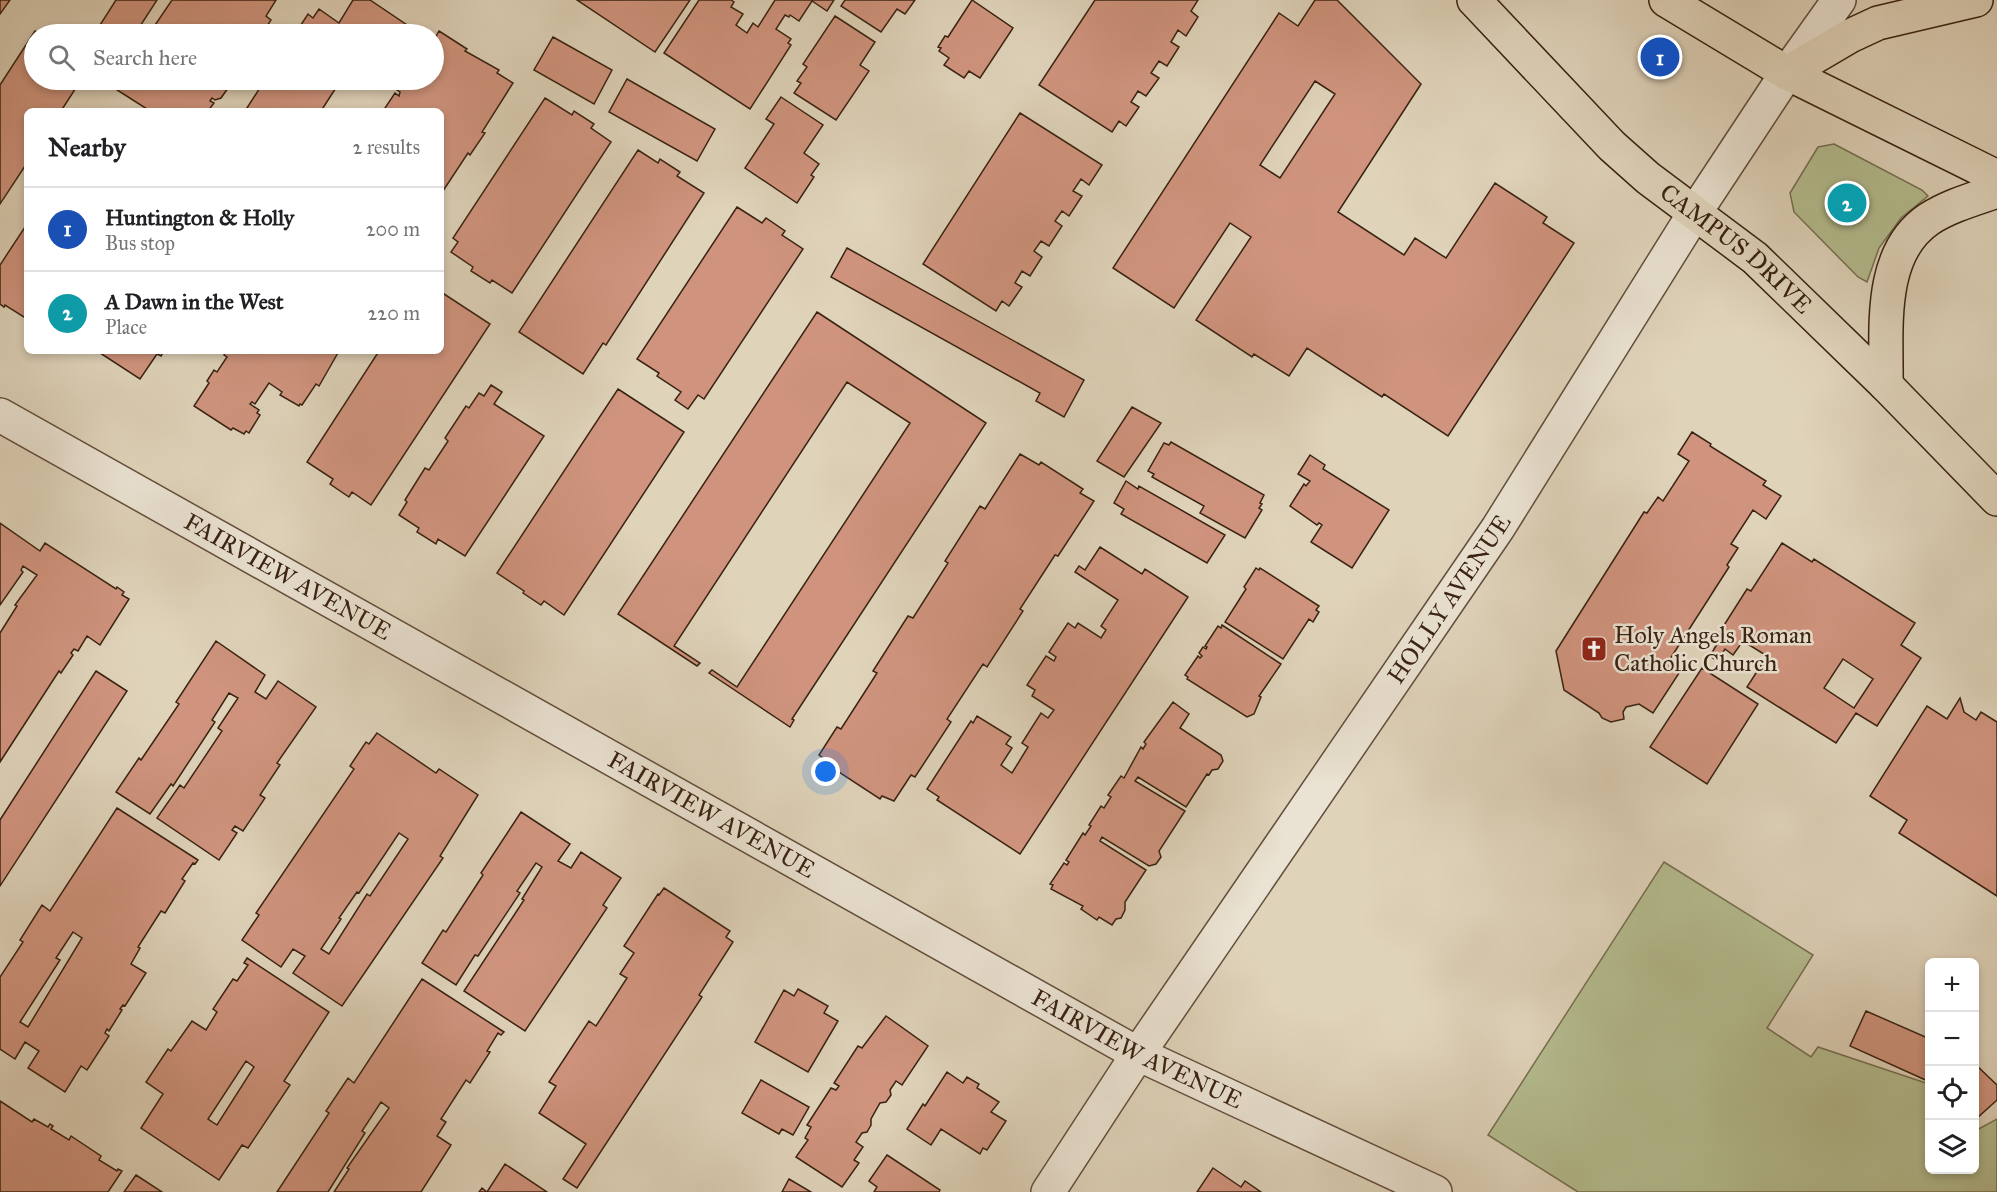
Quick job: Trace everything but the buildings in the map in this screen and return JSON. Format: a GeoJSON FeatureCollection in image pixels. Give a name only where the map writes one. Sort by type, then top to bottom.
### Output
{"type":"FeatureCollection","features":[{"type":"Feature","properties":{"kind":"main road","name":"CAMPUS DRIVE"},"geometry":{"type":"LineString","coordinates":[[1474,0],[1612,146],[1648,178],[1755,258],[1886,385],[1997,499]]}},
{"type":"Feature","properties":{"kind":"main road"},"geometry":{"type":"LineString","coordinates":[[1666,0],[1787,73],[1997,177]]}},
{"type":"Feature","properties":{"kind":"main road"},"geometry":{"type":"LineString","coordinates":[[1787,73],[1850,36],[1878,23],[1976,0]]}},
{"type":"Feature","properties":{"kind":"main road"},"geometry":{"type":"LineString","coordinates":[[1886,385],[1889,296],[1898,257],[1905,243],[1928,219],[1997,191]]}},
{"type":"Feature","properties":{"kind":"street","name":"HOLLY AVENUE"},"geometry":{"type":"LineString","coordinates":[[1048,1192],[1138,1054],[1498,528],[1694,214],[1787,73],[1839,0]]}},
{"type":"Feature","properties":{"kind":"street","name":"FAIRVIEW AVENUE"},"geometry":{"type":"LineString","coordinates":[[0,415],[1138,1054],[1436,1192]]}},
{"type":"Feature","properties":{"kind":"green space"},"geometry":{"type":"Polygon","coordinates":[[[1834,144],[1922,190],[1928,196],[1901,218],[1879,248],[1867,282],[1858,277],[1794,212],[1790,193],[1818,147],[1834,144]]]}},
{"type":"Feature","properties":{"kind":"green space"},"geometry":{"type":"Polygon","coordinates":[[[1664,862],[1813,955],[1767,1028],[1811,1057],[1818,1047],[1925,1083],[1925,1174],[1979,1174],[1979,1129],[1997,1119],[1997,1192],[1578,1192],[1488,1135],[1664,862]]]}},
{"type":"Feature","properties":{"kind":"place","name":"Huntington & Holly"},"geometry":{"type":"Point","coordinates":[1660,57]}},
{"type":"Feature","properties":{"kind":"place","name":"A Dawn in the West"},"geometry":{"type":"Point","coordinates":[1847,203]}},
{"type":"Feature","properties":{"kind":"place","name":"Holy Angels Roman Catholic Church"},"geometry":{"type":"Point","coordinates":[1594,649]}}]}
